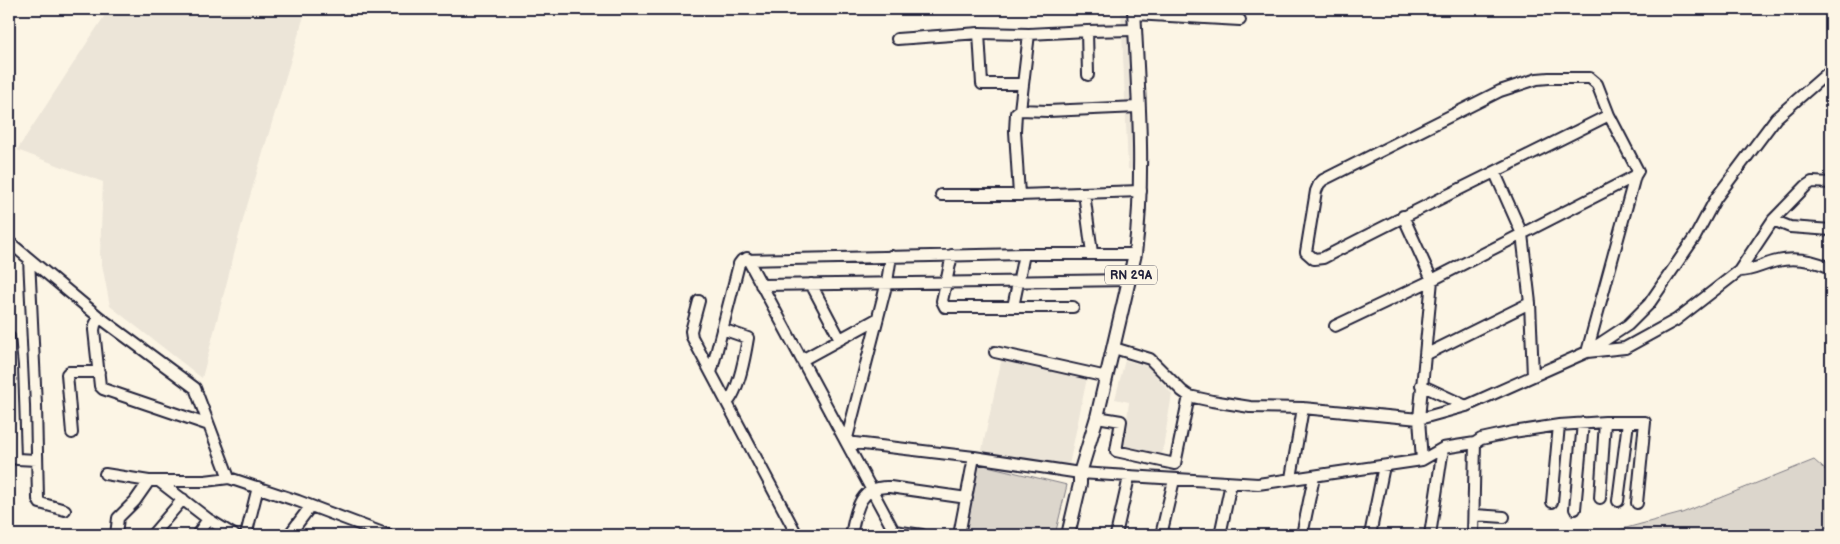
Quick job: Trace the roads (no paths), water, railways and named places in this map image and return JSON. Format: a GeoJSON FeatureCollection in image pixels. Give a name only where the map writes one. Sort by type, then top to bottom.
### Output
{"type":"FeatureCollection","features":[{"type":"Feature","properties":{"kind":"main road","name":"RN 29A"},"geometry":{"type":"LineString","coordinates":[[1068,535],[1080,484],[1080,473],[1097,417],[1135,254],[1141,191],[1134,11]]}},
{"type":"Feature","properties":{"kind":"street"},"geometry":{"type":"LineString","coordinates":[[1134,11],[1240,20]]}},
{"type":"Feature","properties":{"kind":"street"},"geometry":{"type":"LineString","coordinates":[[897,39],[979,33],[1029,34],[1135,30]]}},
{"type":"Feature","properties":{"kind":"street"},"geometry":{"type":"LineString","coordinates":[[1087,31],[1088,75]]}},
{"type":"Feature","properties":{"kind":"street"},"geometry":{"type":"LineString","coordinates":[[979,33],[982,84],[1023,84]]}},
{"type":"Feature","properties":{"kind":"street"},"geometry":{"type":"LineString","coordinates":[[1019,195],[1015,131],[1016,113],[1020,110],[1029,34]]}},
{"type":"Feature","properties":{"kind":"street"},"geometry":{"type":"LineString","coordinates":[[1114,348],[1150,359],[1174,384],[1189,396],[1250,407],[1303,408],[1419,420],[1466,406],[1587,352],[1628,325],[1649,304],[1695,237],[1716,198],[1776,118],[1831,70]]}},
{"type":"Feature","properties":{"kind":"street"},"geometry":{"type":"LineString","coordinates":[[1587,352],[1635,176],[1638,173],[1609,115],[1597,84],[1590,78],[1537,79],[1500,91],[1323,180],[1316,191],[1306,252],[1314,259],[1323,258],[1403,216],[1495,173],[1609,115]]}},
{"type":"Feature","properties":{"kind":"street"},"geometry":{"type":"LineString","coordinates":[[1020,110],[1048,112],[1138,108]]}},
{"type":"Feature","properties":{"kind":"street"},"geometry":{"type":"LineString","coordinates":[[1495,173],[1522,234],[1530,303],[1533,376]]}},
{"type":"Feature","properties":{"kind":"street"},"geometry":{"type":"LineString","coordinates":[[1335,326],[1432,280],[1635,176]]}},
{"type":"Feature","properties":{"kind":"street"},"geometry":{"type":"LineString","coordinates":[[1587,352],[1625,348],[1676,320],[1739,272],[1773,220],[1806,186],[1812,182],[1831,184]]}},
{"type":"Feature","properties":{"kind":"street"},"geometry":{"type":"LineString","coordinates":[[941,194],[1019,195],[1141,191]]}},
{"type":"Feature","properties":{"kind":"street"},"geometry":{"type":"LineString","coordinates":[[1084,193],[1092,253]]}},
{"type":"Feature","properties":{"kind":"street"},"geometry":{"type":"LineString","coordinates":[[1403,216],[1432,280],[1419,420],[1422,460]]}},
{"type":"Feature","properties":{"kind":"street"},"geometry":{"type":"LineString","coordinates":[[1773,220],[1790,227],[1831,230]]}},
{"type":"Feature","properties":{"kind":"street"},"geometry":{"type":"LineString","coordinates":[[9,242],[98,317],[195,388],[229,478]]}},
{"type":"Feature","properties":{"kind":"street"},"geometry":{"type":"LineString","coordinates":[[1013,307],[1024,254]]}},
{"type":"Feature","properties":{"kind":"street"},"geometry":{"type":"LineString","coordinates":[[711,373],[739,264],[747,258],[1135,254]]}},
{"type":"Feature","properties":{"kind":"street"},"geometry":{"type":"LineString","coordinates":[[952,255],[942,301],[945,307],[1073,307]]}},
{"type":"Feature","properties":{"kind":"street"},"geometry":{"type":"LineString","coordinates":[[846,442],[887,282],[891,256]]}},
{"type":"Feature","properties":{"kind":"street"},"geometry":{"type":"LineString","coordinates":[[747,258],[895,533],[922,535]]}},
{"type":"Feature","properties":{"kind":"street"},"geometry":{"type":"LineString","coordinates":[[29,259],[39,501],[65,510]]}},
{"type":"Feature","properties":{"kind":"street"},"geometry":{"type":"LineString","coordinates":[[1739,272],[1750,271],[1777,261],[1787,260],[1820,263],[1831,268]]}},
{"type":"Feature","properties":{"kind":"street"},"geometry":{"type":"LineString","coordinates":[[762,285],[1130,280]]}},
{"type":"Feature","properties":{"kind":"street"},"geometry":{"type":"LineString","coordinates":[[811,284],[840,339]]}},
{"type":"Feature","properties":{"kind":"street"},"geometry":{"type":"LineString","coordinates":[[699,301],[691,331],[692,337],[797,535]]}},
{"type":"Feature","properties":{"kind":"street"},"geometry":{"type":"LineString","coordinates":[[1425,355],[1530,303]]}},
{"type":"Feature","properties":{"kind":"street"},"geometry":{"type":"LineString","coordinates":[[98,317],[94,330],[100,386],[107,392],[209,425]]}},
{"type":"Feature","properties":{"kind":"street"},"geometry":{"type":"LineString","coordinates":[[802,360],[877,319]]}},
{"type":"Feature","properties":{"kind":"street"},"geometry":{"type":"LineString","coordinates":[[722,329],[748,338],[733,397],[727,403]]}},
{"type":"Feature","properties":{"kind":"street"},"geometry":{"type":"LineString","coordinates":[[9,338],[16,458],[19,460],[37,460]]}},
{"type":"Feature","properties":{"kind":"street"},"geometry":{"type":"LineString","coordinates":[[995,352],[1107,377]]}},
{"type":"Feature","properties":{"kind":"street"},"geometry":{"type":"LineString","coordinates":[[72,434],[67,374],[69,372],[99,372]]}},
{"type":"Feature","properties":{"kind":"street"},"geometry":{"type":"LineString","coordinates":[[1421,385],[1466,406]]}},
{"type":"Feature","properties":{"kind":"street"},"geometry":{"type":"LineString","coordinates":[[1097,417],[1121,421],[1116,451],[1175,464],[1189,396]]}},
{"type":"Feature","properties":{"kind":"street"},"geometry":{"type":"LineString","coordinates":[[1291,478],[1303,408]]}},
{"type":"Feature","properties":{"kind":"street"},"geometry":{"type":"LineString","coordinates":[[1600,498],[1605,422]]}},
{"type":"Feature","properties":{"kind":"street"},"geometry":{"type":"LineString","coordinates":[[1618,501],[1628,422]]}},
{"type":"Feature","properties":{"kind":"street"},"geometry":{"type":"LineString","coordinates":[[846,442],[974,457],[1080,473],[1258,484],[1422,460],[1443,448],[1559,425],[1645,422],[1638,504]]}},
{"type":"Feature","properties":{"kind":"street"},"geometry":{"type":"LineString","coordinates":[[1575,509],[1583,423]]}},
{"type":"Feature","properties":{"kind":"street"},"geometry":{"type":"LineString","coordinates":[[1552,502],[1559,425]]}},
{"type":"Feature","properties":{"kind":"street"},"geometry":{"type":"LineString","coordinates":[[1473,535],[1475,443]]}},
{"type":"Feature","properties":{"kind":"street"},"geometry":{"type":"LineString","coordinates":[[1430,535],[1443,448]]}},
{"type":"Feature","properties":{"kind":"street"},"geometry":{"type":"LineString","coordinates":[[959,535],[974,457]]}},
{"type":"Feature","properties":{"kind":"street"},"geometry":{"type":"LineString","coordinates":[[1151,478],[1155,460]]}},
{"type":"Feature","properties":{"kind":"street"},"geometry":{"type":"LineString","coordinates":[[1370,535],[1384,466]]}},
{"type":"Feature","properties":{"kind":"street"},"geometry":{"type":"LineString","coordinates":[[105,474],[154,481],[205,481],[229,478],[388,535]]}},
{"type":"Feature","properties":{"kind":"street"},"geometry":{"type":"LineString","coordinates":[[1116,535],[1129,477]]}},
{"type":"Feature","properties":{"kind":"street"},"geometry":{"type":"LineString","coordinates":[[1302,535],[1314,477]]}},
{"type":"Feature","properties":{"kind":"street"},"geometry":{"type":"LineString","coordinates":[[1161,535],[1174,480]]}},
{"type":"Feature","properties":{"kind":"street"},"geometry":{"type":"LineString","coordinates":[[154,481],[234,535]]}},
{"type":"Feature","properties":{"kind":"street"},"geometry":{"type":"LineString","coordinates":[[116,535],[116,521],[118,518],[154,481]]}},
{"type":"Feature","properties":{"kind":"street"},"geometry":{"type":"LineString","coordinates":[[1220,535],[1231,483]]}},
{"type":"Feature","properties":{"kind":"street"},"geometry":{"type":"LineString","coordinates":[[246,535],[258,487]]}},
{"type":"Feature","properties":{"kind":"street"},"geometry":{"type":"LineString","coordinates":[[851,535],[860,500],[871,490],[890,487],[966,498]]}},
{"type":"Feature","properties":{"kind":"street"},"geometry":{"type":"LineString","coordinates":[[152,535],[183,499]]}},
{"type":"Feature","properties":{"kind":"street"},"geometry":{"type":"LineString","coordinates":[[289,535],[310,507]]}},
{"type":"Feature","properties":{"kind":"street"},"geometry":{"type":"LineString","coordinates":[[1474,515],[1504,517]]}},
{"type":"Feature","properties":{"kind":"street"},"geometry":{"type":"LineString","coordinates":[[197,535],[208,519]]}}]}
